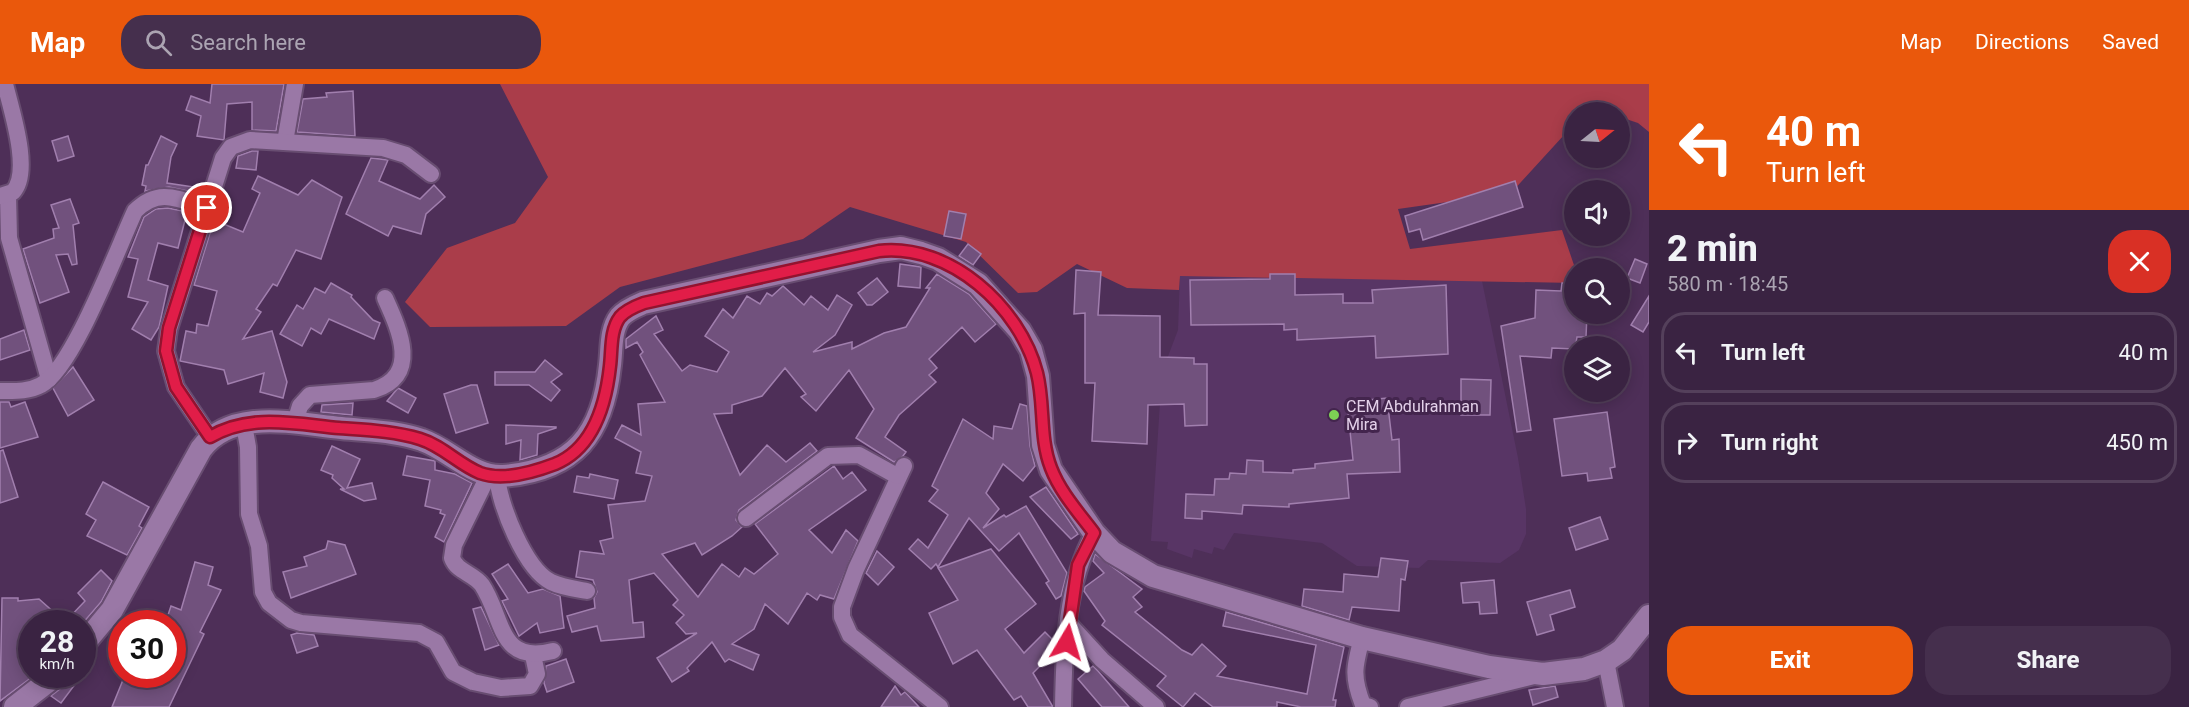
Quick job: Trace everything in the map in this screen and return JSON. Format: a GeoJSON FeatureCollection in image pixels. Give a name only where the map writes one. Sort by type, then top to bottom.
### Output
{"type":"FeatureCollection","features":[{"type":"Feature","properties":{"kind":"main road"},"geometry":{"type":"LineString","coordinates":[[96,629],[112,610],[184,476],[210,437],[244,425],[268,421],[295,422],[420,439],[443,448],[479,472],[493,475],[529,472],[557,463],[576,452],[601,414],[606,398],[614,330],[620,317],[630,309],[644,303],[802,267],[901,249],[938,259],[978,284],[1020,331],[1031,350],[1038,376],[1043,445],[1051,470],[1094,533],[1112,552],[1153,576],[1362,638],[1489,667],[1543,674],[1584,669],[1606,661],[1622,650],[1649,616]]}},
{"type":"Feature","properties":{"kind":"main road"},"geometry":{"type":"LineString","coordinates":[[15,707],[39,688]]}},
{"type":"Feature","properties":{"kind":"street"},"geometry":{"type":"LineString","coordinates":[[5,84],[4,102],[18,136],[20,177],[17,188],[4,195],[9,238],[49,379]]}},
{"type":"Feature","properties":{"kind":"street"},"geometry":{"type":"LineString","coordinates":[[285,142],[295,84]]}},
{"type":"Feature","properties":{"kind":"street"},"geometry":{"type":"LineString","coordinates":[[210,437],[176,387],[166,351],[169,328],[207,208],[223,158],[231,147],[250,140],[383,148],[406,155],[431,174]]}},
{"type":"Feature","properties":{"kind":"street"},"geometry":{"type":"LineString","coordinates":[[0,391],[23,391],[42,385],[67,358],[135,211],[147,200],[155,197],[169,197],[207,208]]}},
{"type":"Feature","properties":{"kind":"street"},"geometry":{"type":"LineString","coordinates":[[295,422],[300,406],[310,395],[374,390],[392,380],[400,365],[403,351],[402,336],[385,298]]}},
{"type":"Feature","properties":{"kind":"street"},"geometry":{"type":"LineString","coordinates":[[244,425],[248,447],[249,514],[259,546],[263,592],[269,603],[279,612],[301,623],[408,632],[428,636],[436,642],[453,672],[490,688],[530,686],[537,674],[533,655]]}},
{"type":"Feature","properties":{"kind":"street"},"geometry":{"type":"LineString","coordinates":[[746,518],[828,456],[859,455],[901,471],[856,569],[842,607],[842,617],[850,635],[931,704]]}},
{"type":"Feature","properties":{"kind":"street"},"geometry":{"type":"LineString","coordinates":[[493,475],[502,508],[540,574],[551,582],[587,591]]}},
{"type":"Feature","properties":{"kind":"street"},"geometry":{"type":"LineString","coordinates":[[493,475],[454,545],[452,558],[458,568],[482,586],[511,644],[525,654],[533,655],[554,651]]}},
{"type":"Feature","properties":{"kind":"street"},"geometry":{"type":"LineString","coordinates":[[1064,707],[1069,624],[1078,565],[1094,533]]}},
{"type":"Feature","properties":{"kind":"street"},"geometry":{"type":"LineString","coordinates":[[1069,624],[1102,660],[1156,707]]}},
{"type":"Feature","properties":{"kind":"street"},"geometry":{"type":"LineString","coordinates":[[1362,638],[1354,665],[1355,683],[1365,706]]}},
{"type":"Feature","properties":{"kind":"street"},"geometry":{"type":"LineString","coordinates":[[1606,661],[1615,707]]}},
{"type":"Feature","properties":{"kind":"street"},"geometry":{"type":"LineString","coordinates":[[1408,707],[1543,674]]}},
{"type":"Feature","properties":{"kind":"shaded area"},"geometry":{"type":"Polygon","coordinates":[[[500,84],[1649,84],[1649,132],[1638,123],[1630,120],[1630,102],[1564,102],[1564,135],[1511,193],[1398,209],[1410,249],[1562,230],[1564,246],[1567,246],[1572,258],[1564,258],[1564,283],[1180,276],[1179,290],[1127,288],[1077,264],[1037,292],[1018,293],[966,242],[850,207],[803,239],[620,287],[566,326],[430,327],[405,302],[447,248],[515,223],[548,177],[500,84]]]}},
{"type":"Feature","properties":{"kind":"shaded area","name":"CEM Abdulrahman Mira"},"geometry":{"type":"Polygon","coordinates":[[[1180,275],[1482,281],[1518,458],[1526,509],[1526,534],[1519,550],[1500,563],[1428,560],[1419,568],[1357,566],[1322,543],[1234,533],[1224,550],[1214,547],[1212,554],[1194,549],[1192,558],[1167,549],[1168,542],[1151,541],[1162,372],[1178,330],[1180,275]]]}},
{"type":"Feature","properties":{"kind":"building"},"geometry":{"type":"Polygon","coordinates":[[[212,84],[284,84],[276,131],[252,130],[252,102],[227,104],[224,140],[197,136],[201,116],[186,110],[191,96],[210,103],[212,84]]]}},
{"type":"Feature","properties":{"kind":"building"},"geometry":{"type":"Polygon","coordinates":[[[353,91],[355,136],[297,132],[303,99],[327,97],[326,93],[353,91]]]}},
{"type":"Feature","properties":{"kind":"building"},"geometry":{"type":"Polygon","coordinates":[[[68,136],[74,156],[58,161],[52,141],[68,136]]]}},
{"type":"Feature","properties":{"kind":"building"},"geometry":{"type":"Polygon","coordinates":[[[161,136],[177,144],[171,157],[167,183],[194,187],[192,192],[169,187],[145,191],[146,186],[142,185],[146,165],[161,136]]]}},
{"type":"Feature","properties":{"kind":"building"},"geometry":{"type":"Polygon","coordinates":[[[258,151],[256,170],[236,168],[238,156],[258,151]]]}},
{"type":"Feature","properties":{"kind":"building"},"geometry":{"type":"Polygon","coordinates":[[[371,158],[388,160],[379,181],[420,199],[434,185],[445,197],[426,214],[421,234],[393,226],[388,236],[346,214],[371,158]]]}},
{"type":"Feature","properties":{"kind":"building"},"geometry":{"type":"Polygon","coordinates":[[[258,176],[298,195],[312,180],[342,197],[321,259],[296,250],[277,286],[273,284],[256,309],[261,312],[243,339],[272,331],[287,382],[283,398],[260,392],[264,373],[228,384],[224,370],[180,361],[186,331],[196,333],[197,324],[208,326],[217,291],[194,285],[214,220],[243,232],[260,193],[252,189],[258,176]]]}},
{"type":"Feature","properties":{"kind":"building"},"geometry":{"type":"Polygon","coordinates":[[[1515,181],[1523,207],[1423,240],[1420,229],[1409,232],[1405,216],[1515,181]]]}},
{"type":"Feature","properties":{"kind":"building"},"geometry":{"type":"Polygon","coordinates":[[[70,199],[79,223],[73,225],[77,264],[72,265],[68,254],[56,255],[69,292],[40,303],[23,249],[54,238],[53,229],[59,228],[51,205],[70,199]]]}},
{"type":"Feature","properties":{"kind":"building"},"geometry":{"type":"Polygon","coordinates":[[[168,208],[187,212],[178,248],[158,243],[148,280],[168,286],[159,327],[151,340],[132,329],[148,302],[128,297],[138,259],[128,257],[144,217],[156,209],[168,208]]]}},
{"type":"Feature","properties":{"kind":"building"},"geometry":{"type":"Polygon","coordinates":[[[949,211],[966,214],[961,239],[944,236],[949,211]]]}},
{"type":"Feature","properties":{"kind":"building"},"geometry":{"type":"Polygon","coordinates":[[[968,244],[981,254],[973,265],[959,256],[968,244]]]}},
{"type":"Feature","properties":{"kind":"building"},"geometry":{"type":"Polygon","coordinates":[[[1635,259],[1647,264],[1640,283],[1630,279],[1630,271],[1635,259]]]}},
{"type":"Feature","properties":{"kind":"building"},"geometry":{"type":"Polygon","coordinates":[[[900,264],[921,267],[920,288],[898,286],[900,264]]]}},
{"type":"Feature","properties":{"kind":"building"},"geometry":{"type":"Polygon","coordinates":[[[1076,270],[1101,272],[1098,315],[1160,316],[1160,357],[1194,358],[1194,364],[1207,364],[1207,425],[1185,426],[1184,404],[1148,405],[1147,444],[1092,441],[1095,383],[1085,383],[1085,313],[1074,314],[1076,270]]]}},
{"type":"Feature","properties":{"kind":"building"},"geometry":{"type":"Polygon","coordinates":[[[937,274],[969,294],[996,324],[975,342],[962,327],[929,359],[937,368],[929,375],[936,382],[899,415],[885,437],[906,452],[903,456],[894,462],[856,438],[874,409],[849,370],[816,411],[801,397],[806,394],[785,368],[762,396],[732,405],[732,413],[714,414],[740,475],[767,445],[786,462],[810,443],[817,451],[739,510],[736,520],[742,527],[732,536],[702,555],[695,543],[662,554],[698,597],[722,564],[739,577],[745,568],[754,574],[778,554],[755,524],[834,466],[843,479],[852,472],[866,490],[809,530],[832,553],[846,530],[858,541],[834,599],[820,595],[817,600],[807,593],[788,624],[765,604],[754,629],[732,644],[759,655],[753,670],[729,659],[725,662],[712,642],[687,668],[689,671],[672,682],[657,658],[697,633],[686,634],[676,623],[684,615],[673,605],[678,600],[654,573],[629,580],[633,623],[643,622],[644,637],[601,641],[597,626],[572,632],[567,616],[595,608],[594,598],[597,592],[593,580],[576,577],[580,551],[604,554],[600,541],[613,538],[608,505],[645,501],[652,476],[636,473],[641,452],[615,438],[622,425],[641,435],[638,404],[665,402],[640,355],[643,352],[637,342],[626,348],[626,339],[656,316],[663,330],[654,334],[682,371],[690,365],[717,372],[729,352],[705,336],[723,309],[733,318],[747,296],[760,304],[767,293],[772,296],[783,286],[804,305],[811,296],[828,310],[837,295],[852,305],[835,335],[813,352],[852,342],[852,349],[884,333],[906,327],[930,288],[926,288],[937,274]]]}},
{"type":"Feature","properties":{"kind":"building"},"geometry":{"type":"Polygon","coordinates":[[[1270,274],[1295,274],[1295,295],[1343,294],[1343,303],[1373,303],[1372,290],[1446,285],[1448,354],[1376,358],[1375,336],[1297,340],[1297,329],[1284,330],[1284,324],[1191,325],[1190,280],[1270,279],[1270,274]]]}},
{"type":"Feature","properties":{"kind":"building"},"geometry":{"type":"Polygon","coordinates":[[[877,278],[888,292],[872,305],[867,305],[858,293],[877,278]]]}},
{"type":"Feature","properties":{"kind":"building"},"geometry":{"type":"Polygon","coordinates":[[[331,283],[352,295],[351,297],[373,320],[380,323],[374,339],[329,319],[321,334],[311,328],[302,346],[280,334],[297,305],[303,309],[315,288],[325,293],[331,283]]]}},
{"type":"Feature","properties":{"kind":"building"},"geometry":{"type":"Polygon","coordinates":[[[1562,283],[1564,283],[1564,324],[1587,324],[1586,336],[1564,336],[1564,349],[1552,348],[1551,358],[1520,356],[1531,430],[1517,432],[1501,326],[1535,318],[1536,290],[1561,291],[1562,283]]]}},
{"type":"Feature","properties":{"kind":"building"},"geometry":{"type":"Polygon","coordinates":[[[1649,296],[1649,322],[1643,332],[1631,325],[1649,296]]]}},
{"type":"Feature","properties":{"kind":"building"},"geometry":{"type":"Polygon","coordinates":[[[24,330],[30,350],[0,360],[0,339],[24,330]]]}},
{"type":"Feature","properties":{"kind":"building"},"geometry":{"type":"Polygon","coordinates":[[[545,360],[562,374],[551,382],[560,390],[551,401],[529,385],[495,385],[495,372],[535,372],[545,360]]]}},
{"type":"Feature","properties":{"kind":"building"},"geometry":{"type":"Polygon","coordinates":[[[73,367],[94,400],[68,416],[53,388],[73,367]]]}},
{"type":"Feature","properties":{"kind":"building"},"geometry":{"type":"Polygon","coordinates":[[[1461,379],[1491,380],[1490,415],[1461,415],[1461,379]]]}},
{"type":"Feature","properties":{"kind":"building"},"geometry":{"type":"Polygon","coordinates":[[[477,385],[488,423],[456,433],[444,394],[477,385]]]}},
{"type":"Feature","properties":{"kind":"building"},"geometry":{"type":"Polygon","coordinates":[[[398,388],[416,398],[408,413],[387,401],[398,388]]]}},
{"type":"Feature","properties":{"kind":"building"},"geometry":{"type":"Polygon","coordinates":[[[1387,398],[1392,440],[1399,439],[1400,472],[1347,474],[1349,498],[1289,504],[1289,507],[1243,505],[1242,514],[1202,511],[1202,519],[1185,518],[1186,494],[1214,495],[1215,479],[1229,479],[1230,473],[1246,474],[1247,460],[1263,461],[1263,472],[1293,473],[1293,470],[1315,468],[1315,464],[1353,460],[1347,402],[1387,398]]]}},
{"type":"Feature","properties":{"kind":"building"},"geometry":{"type":"Polygon","coordinates":[[[0,402],[9,402],[11,407],[25,402],[38,437],[0,448],[0,402]]]}},
{"type":"Feature","properties":{"kind":"building"},"geometry":{"type":"Polygon","coordinates":[[[353,403],[352,415],[321,412],[322,405],[353,403]]]}},
{"type":"Feature","properties":{"kind":"building"},"geometry":{"type":"Polygon","coordinates":[[[1020,404],[1027,406],[1030,446],[1035,466],[1023,481],[1003,464],[986,493],[999,509],[983,528],[1004,515],[1006,517],[1026,506],[1067,573],[1061,596],[1056,599],[1046,583],[1049,581],[1019,533],[999,551],[969,518],[938,567],[936,564],[931,569],[909,549],[918,539],[928,548],[948,515],[929,501],[938,490],[932,486],[963,419],[993,439],[994,426],[1012,429],[1020,404]]]}},
{"type":"Feature","properties":{"kind":"building"},"geometry":{"type":"Polygon","coordinates":[[[1607,412],[1615,467],[1610,468],[1612,478],[1588,481],[1587,473],[1562,476],[1554,419],[1607,412]]]}},
{"type":"Feature","properties":{"kind":"building"},"geometry":{"type":"Polygon","coordinates":[[[506,425],[556,428],[538,434],[537,455],[520,460],[521,440],[506,444],[506,425]]]}},
{"type":"Feature","properties":{"kind":"building"},"geometry":{"type":"Polygon","coordinates":[[[332,446],[360,459],[347,488],[372,483],[376,499],[364,501],[340,489],[344,489],[332,478],[333,475],[321,470],[332,446]]]}},
{"type":"Feature","properties":{"kind":"building"},"geometry":{"type":"Polygon","coordinates":[[[3,450],[18,497],[0,503],[0,451],[3,450]]]}},
{"type":"Feature","properties":{"kind":"building"},"geometry":{"type":"Polygon","coordinates":[[[407,456],[435,461],[435,470],[455,474],[472,483],[444,542],[435,537],[445,515],[440,513],[441,510],[425,506],[430,480],[403,475],[407,456]]]}},
{"type":"Feature","properties":{"kind":"building"},"geometry":{"type":"Polygon","coordinates":[[[590,474],[618,480],[614,499],[574,492],[577,476],[589,478],[590,474]]]}},
{"type":"Feature","properties":{"kind":"building"},"geometry":{"type":"Polygon","coordinates":[[[103,482],[149,507],[139,526],[142,528],[127,555],[87,536],[96,520],[86,514],[103,482]]]}},
{"type":"Feature","properties":{"kind":"building"},"geometry":{"type":"Polygon","coordinates":[[[1046,487],[1078,534],[1071,539],[1030,497],[1046,487]]]}},
{"type":"Feature","properties":{"kind":"building"},"geometry":{"type":"Polygon","coordinates":[[[1600,517],[1608,539],[1576,550],[1569,528],[1600,517]]]}},
{"type":"Feature","properties":{"kind":"building"},"geometry":{"type":"Polygon","coordinates":[[[328,541],[345,545],[356,574],[291,598],[283,572],[307,566],[304,557],[326,549],[328,541]]]}},
{"type":"Feature","properties":{"kind":"building"},"geometry":{"type":"Polygon","coordinates":[[[991,549],[1036,604],[1005,629],[1024,653],[1045,632],[1055,642],[1055,651],[1033,673],[1053,707],[1028,707],[1021,696],[1014,700],[977,650],[953,664],[929,613],[958,600],[938,568],[991,549]]]}},
{"type":"Feature","properties":{"kind":"building"},"geometry":{"type":"Polygon","coordinates":[[[877,551],[894,567],[878,585],[866,573],[877,551]]]}},
{"type":"Feature","properties":{"kind":"building"},"geometry":{"type":"Polygon","coordinates":[[[1095,554],[1142,589],[1133,597],[1142,607],[1135,612],[1182,650],[1192,655],[1202,644],[1226,666],[1217,676],[1307,694],[1316,645],[1223,626],[1226,612],[1344,647],[1333,700],[1336,700],[1335,707],[1301,707],[1277,702],[1277,707],[1213,707],[1195,693],[1183,707],[1157,686],[1166,676],[1102,625],[1105,621],[1084,591],[1085,587],[1104,573],[1093,561],[1095,554]]]}},
{"type":"Feature","properties":{"kind":"building"},"geometry":{"type":"Polygon","coordinates":[[[1381,558],[1408,561],[1405,580],[1401,579],[1399,611],[1352,607],[1349,620],[1302,606],[1304,589],[1343,592],[1344,574],[1378,577],[1381,558]]]}},
{"type":"Feature","properties":{"kind":"building"},"geometry":{"type":"Polygon","coordinates":[[[195,562],[213,567],[208,585],[221,590],[200,632],[204,634],[186,672],[186,610],[181,610],[195,562]]]}},
{"type":"Feature","properties":{"kind":"building"},"geometry":{"type":"Polygon","coordinates":[[[508,564],[528,593],[543,589],[560,596],[564,628],[540,633],[537,623],[519,636],[502,601],[508,599],[492,574],[508,564]]]}},
{"type":"Feature","properties":{"kind":"building"},"geometry":{"type":"Polygon","coordinates":[[[101,570],[112,581],[94,610],[76,610],[85,601],[78,593],[101,570]]]}},
{"type":"Feature","properties":{"kind":"building"},"geometry":{"type":"Polygon","coordinates":[[[1494,580],[1497,613],[1480,614],[1479,602],[1463,603],[1461,583],[1494,580]]]}},
{"type":"Feature","properties":{"kind":"building"},"geometry":{"type":"Polygon","coordinates":[[[1570,590],[1575,607],[1550,615],[1554,630],[1537,635],[1527,602],[1570,590]]]}},
{"type":"Feature","properties":{"kind":"building"},"geometry":{"type":"Polygon","coordinates":[[[2,598],[18,598],[18,601],[39,599],[51,610],[18,610],[18,688],[0,701],[2,598]]]}},
{"type":"Feature","properties":{"kind":"building"},"geometry":{"type":"Polygon","coordinates":[[[171,606],[181,610],[170,610],[171,606]]]}},
{"type":"Feature","properties":{"kind":"building"},"geometry":{"type":"Polygon","coordinates":[[[481,607],[499,645],[485,650],[473,609],[481,607]]]}},
{"type":"Feature","properties":{"kind":"building"},"geometry":{"type":"Polygon","coordinates":[[[297,633],[314,635],[318,646],[297,653],[291,635],[297,633]]]}},
{"type":"Feature","properties":{"kind":"building"},"geometry":{"type":"Polygon","coordinates":[[[566,659],[574,682],[547,692],[544,683],[546,666],[566,659]]]}},
{"type":"Feature","properties":{"kind":"building"},"geometry":{"type":"Polygon","coordinates":[[[1093,666],[1129,707],[1102,707],[1078,679],[1093,666]]]}},
{"type":"Feature","properties":{"kind":"building"},"geometry":{"type":"Polygon","coordinates":[[[895,686],[901,695],[905,692],[919,707],[881,707],[895,686]]]}},
{"type":"Feature","properties":{"kind":"building"},"geometry":{"type":"Polygon","coordinates":[[[1555,686],[1558,697],[1533,705],[1529,690],[1555,686]]]}},
{"type":"Feature","properties":{"kind":"building"},"geometry":{"type":"Polygon","coordinates":[[[61,688],[72,688],[61,703],[51,696],[61,688]]]}},
{"type":"Feature","properties":{"kind":"building"},"geometry":{"type":"Polygon","coordinates":[[[120,688],[178,688],[169,707],[112,707],[120,688]]]}},
{"type":"Feature","properties":{"kind":"place","name":"CEM Abdulrahman Mira"},"geometry":{"type":"Point","coordinates":[1334,415]}},
{"type":"Feature","properties":{"kind":"route"},"geometry":{"type":"LineString","coordinates":[[207,208],[169,328],[166,351],[169,369],[176,387],[210,437],[231,428],[268,421],[383,432],[420,439],[443,448],[479,472],[497,476],[529,472],[557,463],[576,452],[601,414],[606,398],[614,330],[620,317],[630,309],[644,303],[879,251],[901,249],[938,259],[978,284],[1006,313],[1031,350],[1038,376],[1043,445],[1051,470],[1094,533],[1078,565],[1067,642]]}}]}
